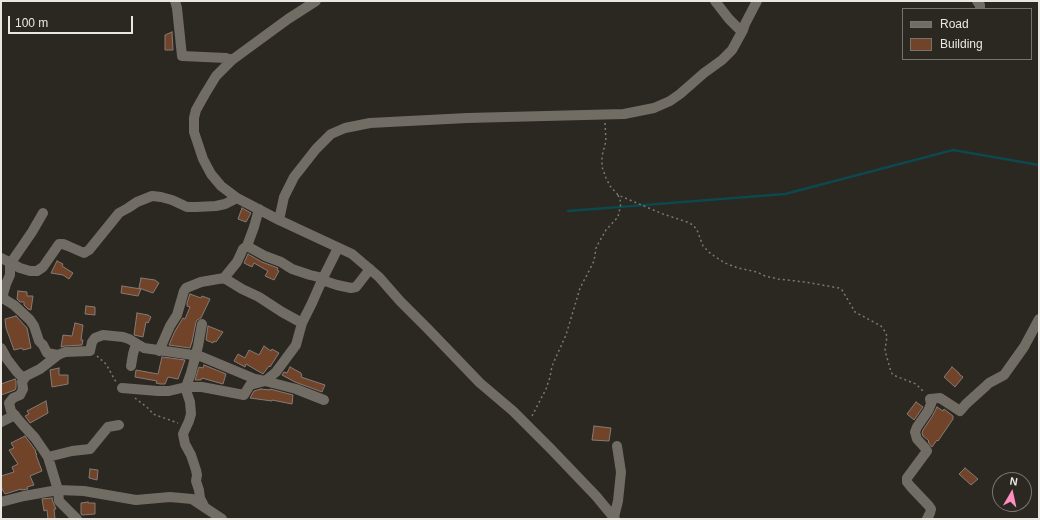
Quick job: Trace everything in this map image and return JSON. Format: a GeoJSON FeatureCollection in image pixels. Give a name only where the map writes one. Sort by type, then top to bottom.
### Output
{"type":"FeatureCollection","features":[{"type":"Feature","properties":{"kind":"street"},"geometry":{"type":"LineString","coordinates":[[175,1],[182,56],[226,58],[232,60]]}},
{"type":"Feature","properties":{"kind":"street"},"geometry":{"type":"LineString","coordinates":[[316,1],[288,19],[232,60],[216,76],[196,110],[194,118],[194,132],[203,159],[211,174],[221,186],[237,198],[259,208],[279,220],[352,254],[370,269],[480,383],[513,411],[596,496],[614,518]]}},
{"type":"Feature","properties":{"kind":"street"},"geometry":{"type":"LineString","coordinates":[[715,1],[738,28],[744,30]]}},
{"type":"Feature","properties":{"kind":"street"},"geometry":{"type":"LineString","coordinates":[[279,220],[284,197],[294,177],[316,149],[331,134],[344,128],[370,123],[467,118],[624,114],[654,108],[670,102],[722,60],[732,50],[744,30],[745,24],[757,1]]}},
{"type":"Feature","properties":{"kind":"street"},"geometry":{"type":"LineString","coordinates":[[1,258],[20,268],[30,271],[37,271],[43,267],[59,244],[63,244],[84,253],[111,224],[118,212],[152,196],[172,200],[187,207],[216,206],[225,204],[237,198]]}},
{"type":"Feature","properties":{"kind":"street"},"geometry":{"type":"LineString","coordinates":[[159,351],[177,315],[186,288],[201,282],[224,278],[237,262],[243,249],[247,246],[254,228],[259,208]]}},
{"type":"Feature","properties":{"kind":"street"},"geometry":{"type":"LineString","coordinates":[[43,213],[10,264],[10,275],[3,294],[3,301],[14,305],[27,316],[34,326],[39,341],[48,353],[58,355]]}},
{"type":"Feature","properties":{"kind":"street"},"geometry":{"type":"LineString","coordinates":[[247,246],[265,256],[281,262],[292,269],[310,276],[323,278],[337,285],[351,288],[356,286],[370,269]]}},
{"type":"Feature","properties":{"kind":"street"},"geometry":{"type":"LineString","coordinates":[[122,388],[169,391],[186,387],[202,387],[244,394],[250,385],[265,381],[276,372],[296,345],[302,323],[338,248]]}},
{"type":"Feature","properties":{"kind":"street"},"geometry":{"type":"LineString","coordinates":[[224,278],[302,323]]}},
{"type":"Feature","properties":{"kind":"street"},"geometry":{"type":"LineString","coordinates":[[926,519],[931,509],[907,482],[907,478],[927,451],[917,439],[915,432],[916,427],[928,411],[931,404],[930,399],[940,398],[960,411],[989,383],[1004,375],[1024,347],[1039,319]]}},
{"type":"Feature","properties":{"kind":"street"},"geometry":{"type":"LineString","coordinates":[[202,324],[196,355],[186,387],[190,402],[191,414],[183,434],[183,439],[191,455],[196,470],[196,481],[200,498],[206,508]]}},
{"type":"Feature","properties":{"kind":"street"},"geometry":{"type":"LineString","coordinates":[[77,519],[59,501],[58,490],[48,457],[35,438],[11,411],[9,403],[13,398],[20,395],[23,390],[22,382],[26,376],[40,369],[58,355],[65,352],[90,351],[92,342],[95,338],[103,335],[123,337],[144,348],[196,355],[255,379],[296,389],[324,400]]}},
{"type":"Feature","properties":{"kind":"street"},"geometry":{"type":"LineString","coordinates":[[131,366],[136,344]]}},
{"type":"Feature","properties":{"kind":"street"},"geometry":{"type":"LineString","coordinates":[[1,348],[7,359],[24,379]]}},
{"type":"Feature","properties":{"kind":"street"},"geometry":{"type":"LineString","coordinates":[[1,422],[14,415]]}},
{"type":"Feature","properties":{"kind":"street"},"geometry":{"type":"LineString","coordinates":[[48,457],[72,451],[90,450],[108,426],[119,425]]}},
{"type":"Feature","properties":{"kind":"street"},"geometry":{"type":"LineString","coordinates":[[614,518],[618,501],[621,472],[617,446]]}},
{"type":"Feature","properties":{"kind":"street"},"geometry":{"type":"LineString","coordinates":[[1,502],[58,490],[84,491],[136,500],[170,497],[192,499],[222,519]]}},
{"type":"Feature","properties":{"kind":"path"},"geometry":{"type":"LineString","coordinates":[[529,428],[531,417],[546,389],[552,366],[566,335],[580,288],[594,261],[596,248],[606,230],[618,217],[621,203],[618,195],[610,186],[602,167],[602,156],[606,141],[604,115]]}},
{"type":"Feature","properties":{"kind":"path"},"geometry":{"type":"LineString","coordinates":[[618,195],[650,209],[687,222],[696,230],[703,246],[711,254],[725,263],[778,279],[839,288],[842,290],[855,312],[882,326],[887,336],[885,349],[893,375],[916,384],[930,399]]}},
{"type":"Feature","properties":{"kind":"building"},"geometry":{"type":"Polygon","coordinates":[[[172,32],[173,50],[165,50],[165,35],[172,32]]]}},
{"type":"Feature","properties":{"kind":"building"},"geometry":{"type":"Polygon","coordinates":[[[242,208],[251,213],[246,222],[238,219],[242,208]]]}},
{"type":"Feature","properties":{"kind":"building"},"geometry":{"type":"Polygon","coordinates":[[[248,254],[262,262],[278,268],[277,270],[279,271],[274,280],[265,276],[268,271],[254,263],[252,267],[244,263],[248,254]]]}},
{"type":"Feature","properties":{"kind":"building"},"geometry":{"type":"Polygon","coordinates":[[[57,261],[73,273],[69,279],[63,275],[51,273],[57,261]]]}},
{"type":"Feature","properties":{"kind":"building"},"geometry":{"type":"Polygon","coordinates":[[[141,278],[155,280],[159,283],[153,293],[139,288],[141,278]]]}},
{"type":"Feature","properties":{"kind":"building"},"geometry":{"type":"Polygon","coordinates":[[[122,286],[141,289],[138,296],[121,293],[122,286]]]}},
{"type":"Feature","properties":{"kind":"building"},"geometry":{"type":"Polygon","coordinates":[[[18,291],[27,292],[27,296],[33,296],[31,310],[24,305],[24,302],[20,302],[17,299],[18,291]]]}},
{"type":"Feature","properties":{"kind":"building"},"geometry":{"type":"Polygon","coordinates":[[[190,294],[201,298],[202,296],[210,299],[201,318],[196,322],[190,348],[169,345],[175,331],[183,318],[185,319],[190,307],[187,306],[187,303],[190,294]]]}},
{"type":"Feature","properties":{"kind":"building"},"geometry":{"type":"Polygon","coordinates":[[[86,306],[95,307],[95,315],[85,314],[86,306]]]}},
{"type":"Feature","properties":{"kind":"building"},"geometry":{"type":"Polygon","coordinates":[[[137,313],[151,317],[148,323],[146,322],[143,337],[134,335],[137,313]]]}},
{"type":"Feature","properties":{"kind":"building"},"geometry":{"type":"Polygon","coordinates":[[[16,316],[27,328],[31,348],[14,350],[6,328],[5,319],[16,316]]]}},
{"type":"Feature","properties":{"kind":"building"},"geometry":{"type":"Polygon","coordinates":[[[75,323],[83,325],[81,340],[83,340],[82,345],[61,347],[63,335],[72,336],[75,323]]]}},
{"type":"Feature","properties":{"kind":"building"},"geometry":{"type":"Polygon","coordinates":[[[208,326],[223,332],[216,342],[214,341],[213,343],[206,340],[208,326]]]}},
{"type":"Feature","properties":{"kind":"building"},"geometry":{"type":"Polygon","coordinates":[[[264,346],[271,351],[272,349],[279,353],[270,367],[269,366],[263,374],[246,364],[245,367],[234,361],[238,354],[245,358],[249,350],[259,355],[264,346]]]}},
{"type":"Feature","properties":{"kind":"building"},"geometry":{"type":"Polygon","coordinates":[[[162,357],[185,360],[178,379],[168,377],[165,384],[160,384],[156,383],[157,381],[135,377],[136,370],[158,374],[162,357]]]}},
{"type":"Feature","properties":{"kind":"building"},"geometry":{"type":"Polygon","coordinates":[[[204,365],[226,374],[223,384],[202,378],[201,380],[195,380],[199,367],[203,368],[204,365]]]}},
{"type":"Feature","properties":{"kind":"building"},"geometry":{"type":"Polygon","coordinates":[[[290,367],[301,373],[301,377],[325,385],[322,392],[295,382],[282,375],[284,372],[287,373],[290,367]]]}},
{"type":"Feature","properties":{"kind":"building"},"geometry":{"type":"Polygon","coordinates":[[[952,367],[963,377],[955,387],[944,377],[952,367]]]}},
{"type":"Feature","properties":{"kind":"building"},"geometry":{"type":"Polygon","coordinates":[[[59,368],[59,375],[68,375],[68,384],[52,387],[50,370],[59,368]]]}},
{"type":"Feature","properties":{"kind":"building"},"geometry":{"type":"Polygon","coordinates":[[[15,379],[15,390],[1,395],[1,384],[15,379]]]}},
{"type":"Feature","properties":{"kind":"building"},"geometry":{"type":"Polygon","coordinates":[[[270,389],[293,395],[292,404],[250,398],[254,391],[270,389]]]}},
{"type":"Feature","properties":{"kind":"building"},"geometry":{"type":"Polygon","coordinates":[[[46,401],[48,413],[30,423],[25,416],[29,414],[27,411],[46,401]]]}},
{"type":"Feature","properties":{"kind":"building"},"geometry":{"type":"Polygon","coordinates":[[[916,402],[923,407],[914,420],[907,414],[916,402]]]}},
{"type":"Feature","properties":{"kind":"building"},"geometry":{"type":"Polygon","coordinates":[[[937,407],[943,411],[944,409],[953,416],[953,419],[932,447],[922,433],[937,407]]]}},
{"type":"Feature","properties":{"kind":"building"},"geometry":{"type":"Polygon","coordinates":[[[594,426],[611,428],[609,441],[592,440],[594,426]]]}},
{"type":"Feature","properties":{"kind":"building"},"geometry":{"type":"Polygon","coordinates":[[[25,436],[36,451],[35,452],[42,471],[30,476],[34,485],[27,487],[28,489],[21,489],[5,494],[1,487],[1,476],[14,472],[12,467],[18,464],[9,450],[14,448],[11,443],[25,436]]]}},
{"type":"Feature","properties":{"kind":"building"},"geometry":{"type":"Polygon","coordinates":[[[965,468],[978,479],[971,485],[959,474],[965,468]]]}},
{"type":"Feature","properties":{"kind":"building"},"geometry":{"type":"Polygon","coordinates":[[[90,469],[98,470],[97,480],[89,478],[90,469]]]}},
{"type":"Feature","properties":{"kind":"building"},"geometry":{"type":"Polygon","coordinates":[[[52,498],[56,509],[54,509],[55,519],[48,519],[47,510],[44,511],[42,499],[52,498]]]}},
{"type":"Feature","properties":{"kind":"building"},"geometry":{"type":"Polygon","coordinates":[[[81,503],[95,503],[95,514],[82,515],[81,503]]]}},
{"type":"Feature","properties":{"kind":"waterway"},"geometry":{"type":"LineString","coordinates":[[568,211],[785,194],[953,150],[1039,165]]}}]}
